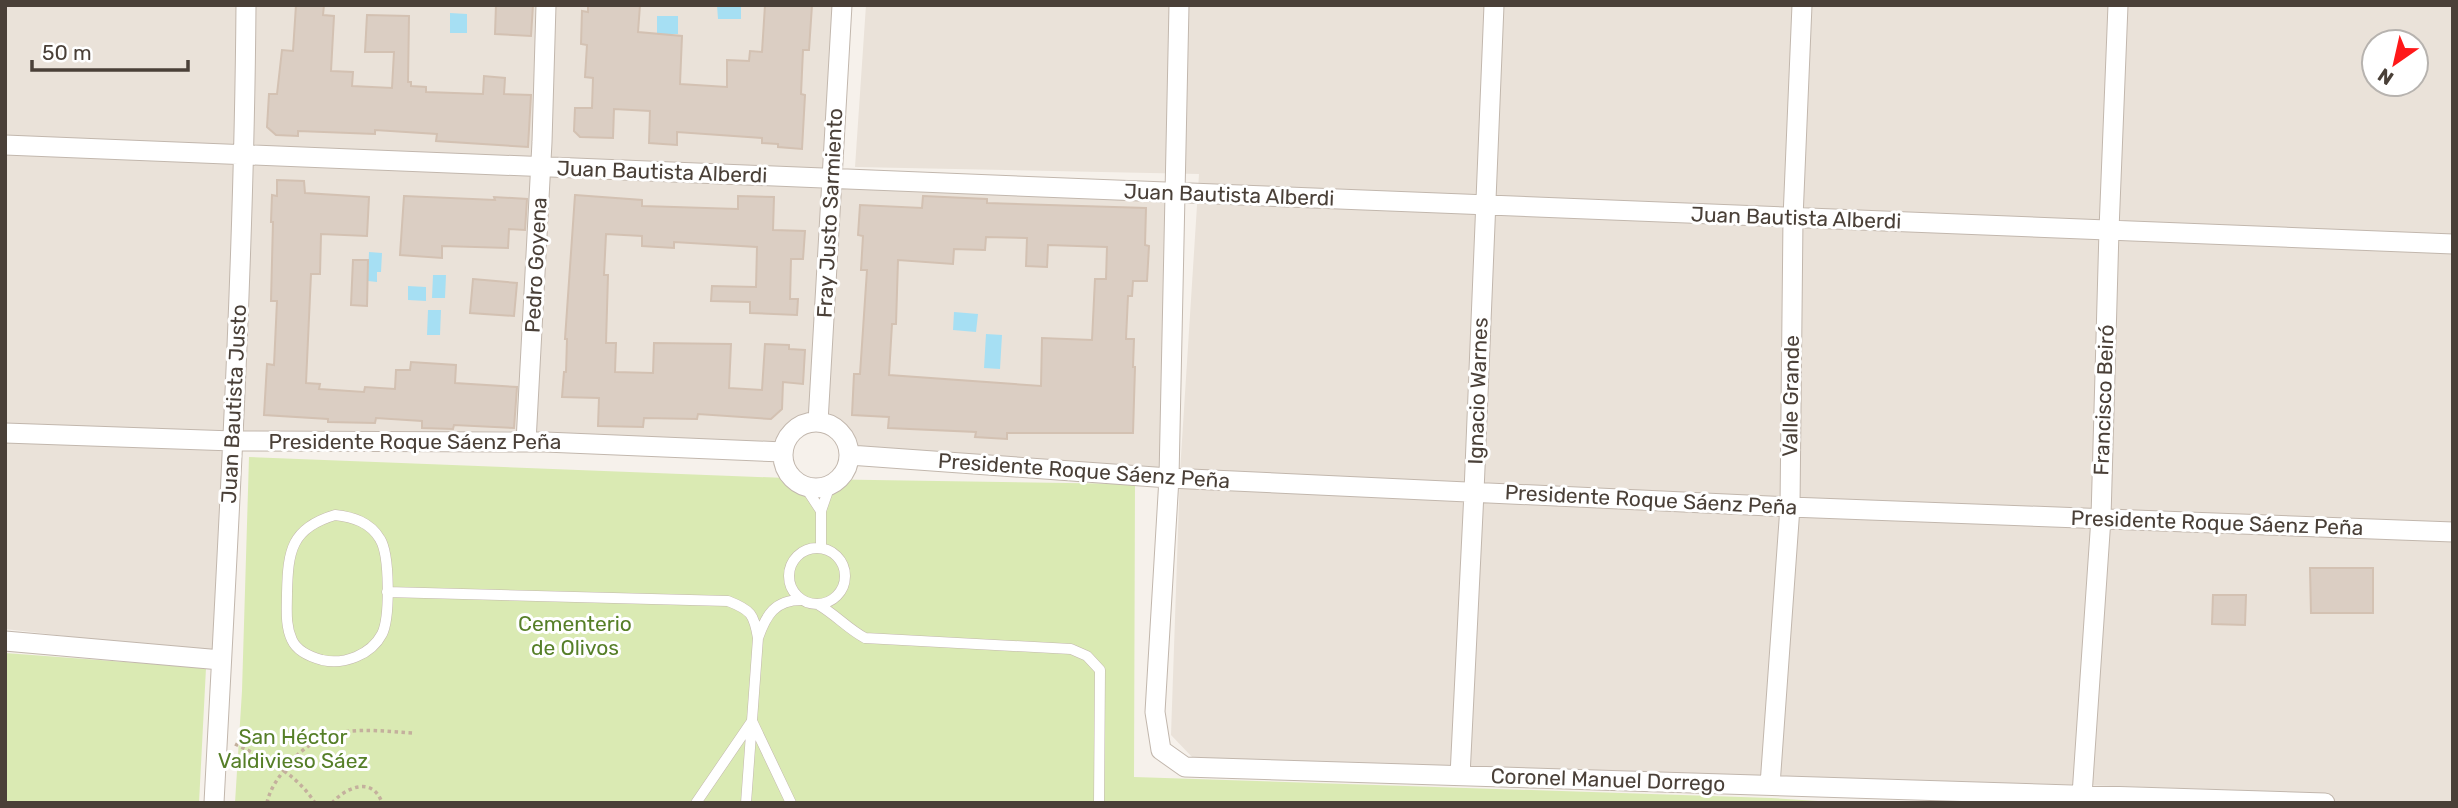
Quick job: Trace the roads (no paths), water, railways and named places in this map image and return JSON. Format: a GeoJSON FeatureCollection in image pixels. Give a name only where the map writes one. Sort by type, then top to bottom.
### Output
{"type":"FeatureCollection","features":[{"type":"Feature","properties":{"kind":"street","name":"Juan Bautista Justo"},"geometry":{"type":"LineString","coordinates":[[214,803],[245,155],[246,5]]}},
{"type":"Feature","properties":{"kind":"street","name":"Pedro Goyena"},"geometry":{"type":"LineString","coordinates":[[526,442],[541,167],[546,5]]}},
{"type":"Feature","properties":{"kind":"street","name":"Fray Justo Sarmiento"},"geometry":{"type":"LineString","coordinates":[[818,422],[842,5]]}},
{"type":"Feature","properties":{"kind":"street"},"geometry":{"type":"LineString","coordinates":[[1169,478],[1179,5]]}},
{"type":"Feature","properties":{"kind":"street","name":"Ignacio Warnes"},"geometry":{"type":"LineString","coordinates":[[1460,776],[1494,5]]}},
{"type":"Feature","properties":{"kind":"street","name":"Valle Grande"},"geometry":{"type":"LineString","coordinates":[[1770,785],[1790,507],[1793,218],[1802,5]]}},
{"type":"Feature","properties":{"kind":"street","name":"Francisco Beiró"},"geometry":{"type":"LineString","coordinates":[[2082,795],[2101,519],[2118,5]]}},
{"type":"Feature","properties":{"kind":"street","name":"Juan Bautista Alberdi"},"geometry":{"type":"LineString","coordinates":[[5,145],[2453,244]]}},
{"type":"Feature","properties":{"kind":"street"},"geometry":{"type":"LineString","coordinates":[[818,422],[836,429],[848,445],[849,455],[842,475],[830,485],[814,488],[795,480],[784,462],[783,452],[791,433],[807,423],[818,422]]}},
{"type":"Feature","properties":{"kind":"street","name":"Presidente Roque Sáenz Peña"},"geometry":{"type":"LineString","coordinates":[[5,433],[233,441],[526,442],[783,452]]}},
{"type":"Feature","properties":{"kind":"street","name":"Presidente Roque Sáenz Peña"},"geometry":{"type":"LineString","coordinates":[[849,455],[1169,478],[1790,507],[2453,532]]}},
{"type":"Feature","properties":{"kind":"street","name":"Coronel Manuel Dorrego"},"geometry":{"type":"LineString","coordinates":[[1169,478],[1155,712],[1161,750],[1185,767],[2325,803]]}},
{"type":"Feature","properties":{"kind":"street"},"geometry":{"type":"LineString","coordinates":[[5,641],[222,660]]}},
{"type":"Feature","properties":{"kind":"lane"},"geometry":{"type":"LineString","coordinates":[[804,485],[821,511]]}},
{"type":"Feature","properties":{"kind":"lane"},"geometry":{"type":"LineString","coordinates":[[821,548],[821,511],[830,485]]}},
{"type":"Feature","properties":{"kind":"lane"},"geometry":{"type":"LineString","coordinates":[[335,515],[354,517],[369,527],[381,539],[387,558],[387,592],[382,633],[368,651],[350,660],[332,662],[312,658],[294,645],[286,627],[289,553],[300,535],[315,521],[335,515]]}},
{"type":"Feature","properties":{"kind":"lane"},"geometry":{"type":"LineString","coordinates":[[801,600],[789,585],[790,565],[803,551],[821,548],[837,556],[845,573],[842,591],[828,603],[819,605]]}},
{"type":"Feature","properties":{"kind":"lane"},"geometry":{"type":"LineString","coordinates":[[387,592],[728,601],[746,608],[755,620],[758,638],[746,803]]}},
{"type":"Feature","properties":{"kind":"lane"},"geometry":{"type":"LineString","coordinates":[[758,638],[764,623],[776,607],[786,600],[801,600],[819,605],[839,616],[853,631],[865,638],[1072,649],[1087,656],[1100,670],[1100,803]]}},
{"type":"Feature","properties":{"kind":"lane"},"geometry":{"type":"LineString","coordinates":[[696,803],[752,721]]}},
{"type":"Feature","properties":{"kind":"lane"},"geometry":{"type":"LineString","coordinates":[[752,721],[791,803]]}},
{"type":"Feature","properties":{"kind":"water"},"geometry":{"type":"Polygon","coordinates":[[[717,5],[741,5],[741,19],[718,19],[717,5]]]}},
{"type":"Feature","properties":{"kind":"water"},"geometry":{"type":"Polygon","coordinates":[[[450,13],[467,14],[467,33],[450,33],[450,13]]]}},
{"type":"Feature","properties":{"kind":"water"},"geometry":{"type":"Polygon","coordinates":[[[657,16],[678,16],[678,34],[657,34],[657,16]]]}},
{"type":"Feature","properties":{"kind":"water"},"geometry":{"type":"Polygon","coordinates":[[[369,252],[382,253],[381,272],[377,272],[377,282],[368,281],[369,252]]]}},
{"type":"Feature","properties":{"kind":"water"},"geometry":{"type":"Polygon","coordinates":[[[433,275],[446,275],[445,298],[432,298],[433,275]]]}},
{"type":"Feature","properties":{"kind":"water"},"geometry":{"type":"Polygon","coordinates":[[[408,286],[426,287],[426,301],[408,300],[408,286]]]}},
{"type":"Feature","properties":{"kind":"water"},"geometry":{"type":"Polygon","coordinates":[[[428,310],[441,310],[440,335],[427,335],[428,310]]]}},
{"type":"Feature","properties":{"kind":"water"},"geometry":{"type":"Polygon","coordinates":[[[954,312],[978,314],[976,332],[953,330],[954,312]]]}},
{"type":"Feature","properties":{"kind":"water"},"geometry":{"type":"Polygon","coordinates":[[[986,334],[1002,335],[1000,369],[984,368],[986,334]]]}},
{"type":"Feature","properties":{"kind":"park label","name":"Cementerio de Olivos"},"geometry":{"type":"Point","coordinates":[575,636]}},
{"type":"Feature","properties":{"kind":"park label","name":"San Héctor Valdivieso Sáez"},"geometry":{"type":"Point","coordinates":[293,749]}}]}
